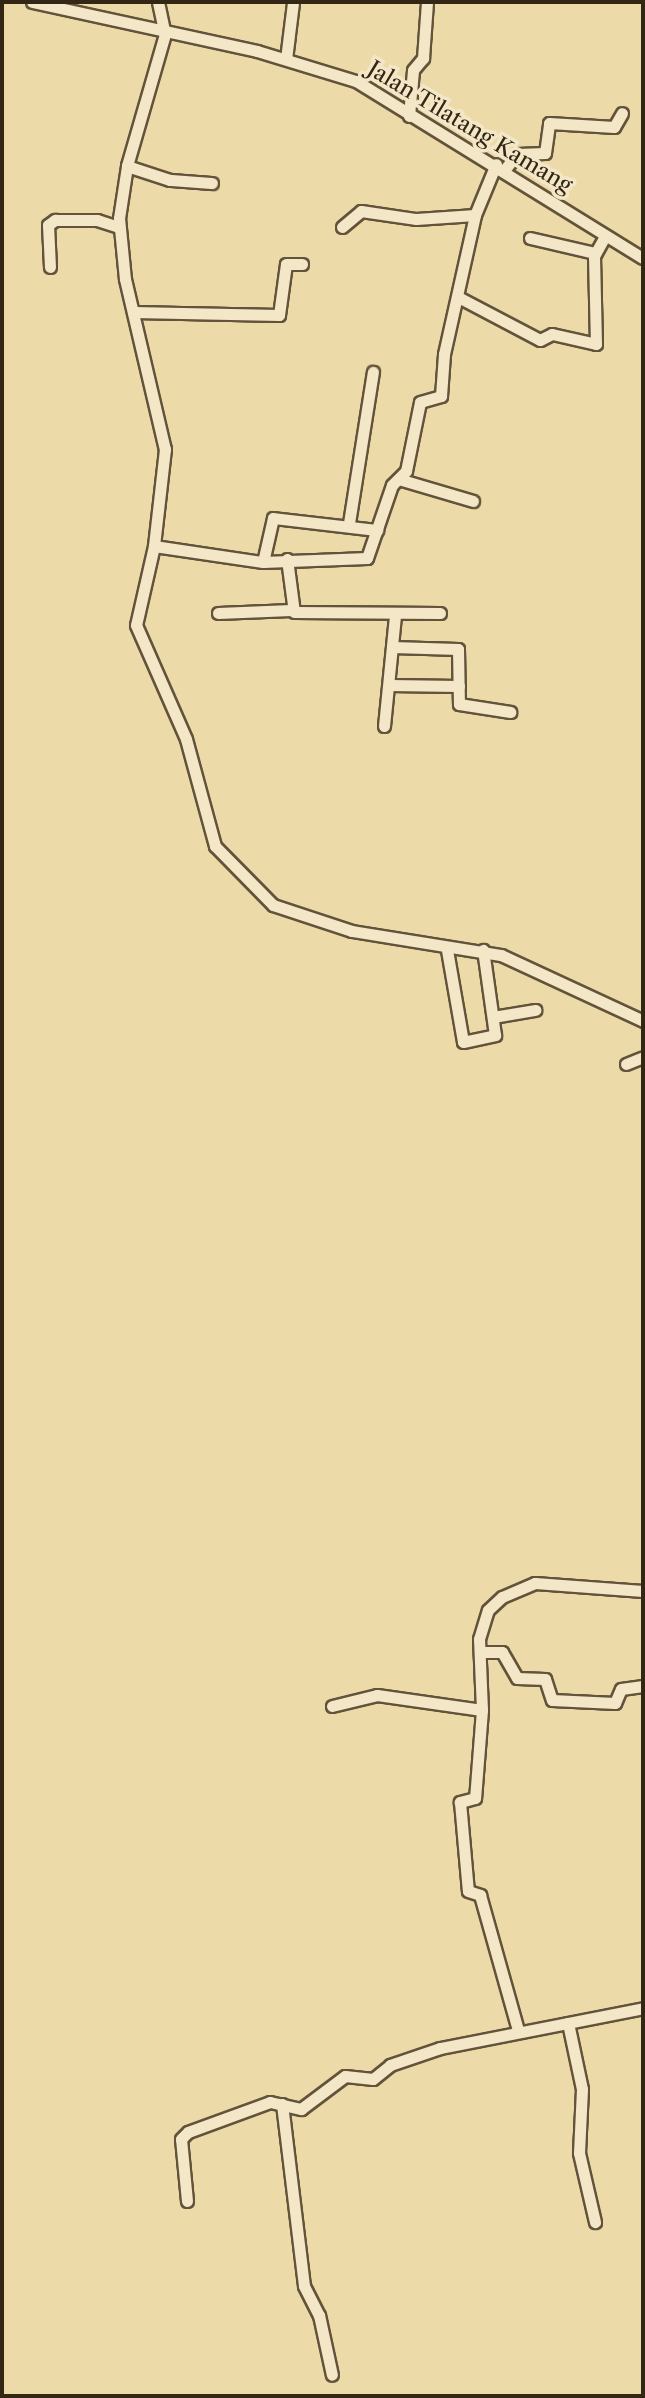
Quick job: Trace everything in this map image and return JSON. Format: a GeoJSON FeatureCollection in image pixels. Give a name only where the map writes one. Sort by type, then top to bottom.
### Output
{"type":"FeatureCollection","features":[{"type":"Feature","properties":{"kind":"street","name":"Jalan Tilatang Kamang"},"geometry":{"type":"LineString","coordinates":[[32,2],[286,59],[356,81],[409,116],[501,166],[643,258]]}},
{"type":"Feature","properties":{"kind":"street"},"geometry":{"type":"LineString","coordinates":[[158,2],[165,34],[127,166],[119,227],[133,312],[165,449],[154,546],[137,632],[186,739],[218,852],[273,905],[352,931],[447,950],[483,950],[643,1021]]}},
{"type":"Feature","properties":{"kind":"street"},"geometry":{"type":"LineString","coordinates":[[409,116],[413,70],[423,58],[427,2]]}},
{"type":"Feature","properties":{"kind":"street"},"geometry":{"type":"LineString","coordinates":[[286,59],[293,3]]}},
{"type":"Feature","properties":{"kind":"street"},"geometry":{"type":"LineString","coordinates":[[402,480],[420,402],[441,396],[444,354],[460,298],[475,215],[501,166],[517,154],[545,153],[549,123],[614,127],[622,113]]}},
{"type":"Feature","properties":{"kind":"street"},"geometry":{"type":"LineString","coordinates":[[127,166],[170,180],[212,183]]}},
{"type":"Feature","properties":{"kind":"street"},"geometry":{"type":"LineString","coordinates":[[342,227],[361,211],[416,219],[475,215]]}},
{"type":"Feature","properties":{"kind":"street"},"geometry":{"type":"LineString","coordinates":[[50,267],[48,225],[55,220],[97,220],[119,227]]}},
{"type":"Feature","properties":{"kind":"street"},"geometry":{"type":"LineString","coordinates":[[460,298],[540,340],[552,334],[596,344],[595,253],[605,236]]}},
{"type":"Feature","properties":{"kind":"street"},"geometry":{"type":"LineString","coordinates":[[530,238],[595,253]]}},
{"type":"Feature","properties":{"kind":"street"},"geometry":{"type":"LineString","coordinates":[[133,312],[279,315],[286,264],[302,264]]}},
{"type":"Feature","properties":{"kind":"street"},"geometry":{"type":"LineString","coordinates":[[349,523],[373,372]]}},
{"type":"Feature","properties":{"kind":"street"},"geometry":{"type":"LineString","coordinates":[[154,546],[263,562],[287,559],[364,560],[394,482],[402,480],[473,501]]}},
{"type":"Feature","properties":{"kind":"street"},"geometry":{"type":"LineString","coordinates":[[263,562],[273,518],[349,523],[377,530]]}},
{"type":"Feature","properties":{"kind":"street"},"geometry":{"type":"LineString","coordinates":[[287,559],[291,610]]}},
{"type":"Feature","properties":{"kind":"street"},"geometry":{"type":"LineString","coordinates":[[218,613],[291,610],[395,616],[440,613]]}},
{"type":"Feature","properties":{"kind":"street"},"geometry":{"type":"LineString","coordinates":[[384,726],[395,616]]}},
{"type":"Feature","properties":{"kind":"street"},"geometry":{"type":"LineString","coordinates":[[392,647],[458,649],[461,706],[510,712]]}},
{"type":"Feature","properties":{"kind":"street"},"geometry":{"type":"LineString","coordinates":[[389,685],[459,686]]}},
{"type":"Feature","properties":{"kind":"street"},"geometry":{"type":"LineString","coordinates":[[447,950],[459,1038],[491,1039],[495,1035],[483,950]]}},
{"type":"Feature","properties":{"kind":"street"},"geometry":{"type":"LineString","coordinates":[[493,1017],[535,1010]]}},
{"type":"Feature","properties":{"kind":"street"},"geometry":{"type":"LineString","coordinates":[[626,1064],[643,1057]]}},
{"type":"Feature","properties":{"kind":"street"},"geometry":{"type":"LineString","coordinates":[[518,2030],[480,1895],[468,1891],[460,1802],[475,1798],[482,1710],[481,1652],[488,1610],[502,1597],[535,1583],[643,1591]]}},
{"type":"Feature","properties":{"kind":"street"},"geometry":{"type":"LineString","coordinates":[[481,1652],[504,1653],[518,1679],[546,1679],[552,1700],[617,1703],[621,1689],[643,1686]]}},
{"type":"Feature","properties":{"kind":"street"},"geometry":{"type":"LineString","coordinates":[[332,1706],[377,1695],[482,1710]]}},
{"type":"Feature","properties":{"kind":"street"},"geometry":{"type":"LineString","coordinates":[[187,2201],[183,2134],[270,2102],[301,2109],[349,2075],[373,2079],[390,2065],[518,2030],[643,2008]]}},
{"type":"Feature","properties":{"kind":"street"},"geometry":{"type":"LineString","coordinates":[[568,2023],[582,2089],[579,2153],[595,2222]]}},
{"type":"Feature","properties":{"kind":"street"},"geometry":{"type":"LineString","coordinates":[[282,2104],[304,2286],[319,2315],[332,2375]]}}]}
